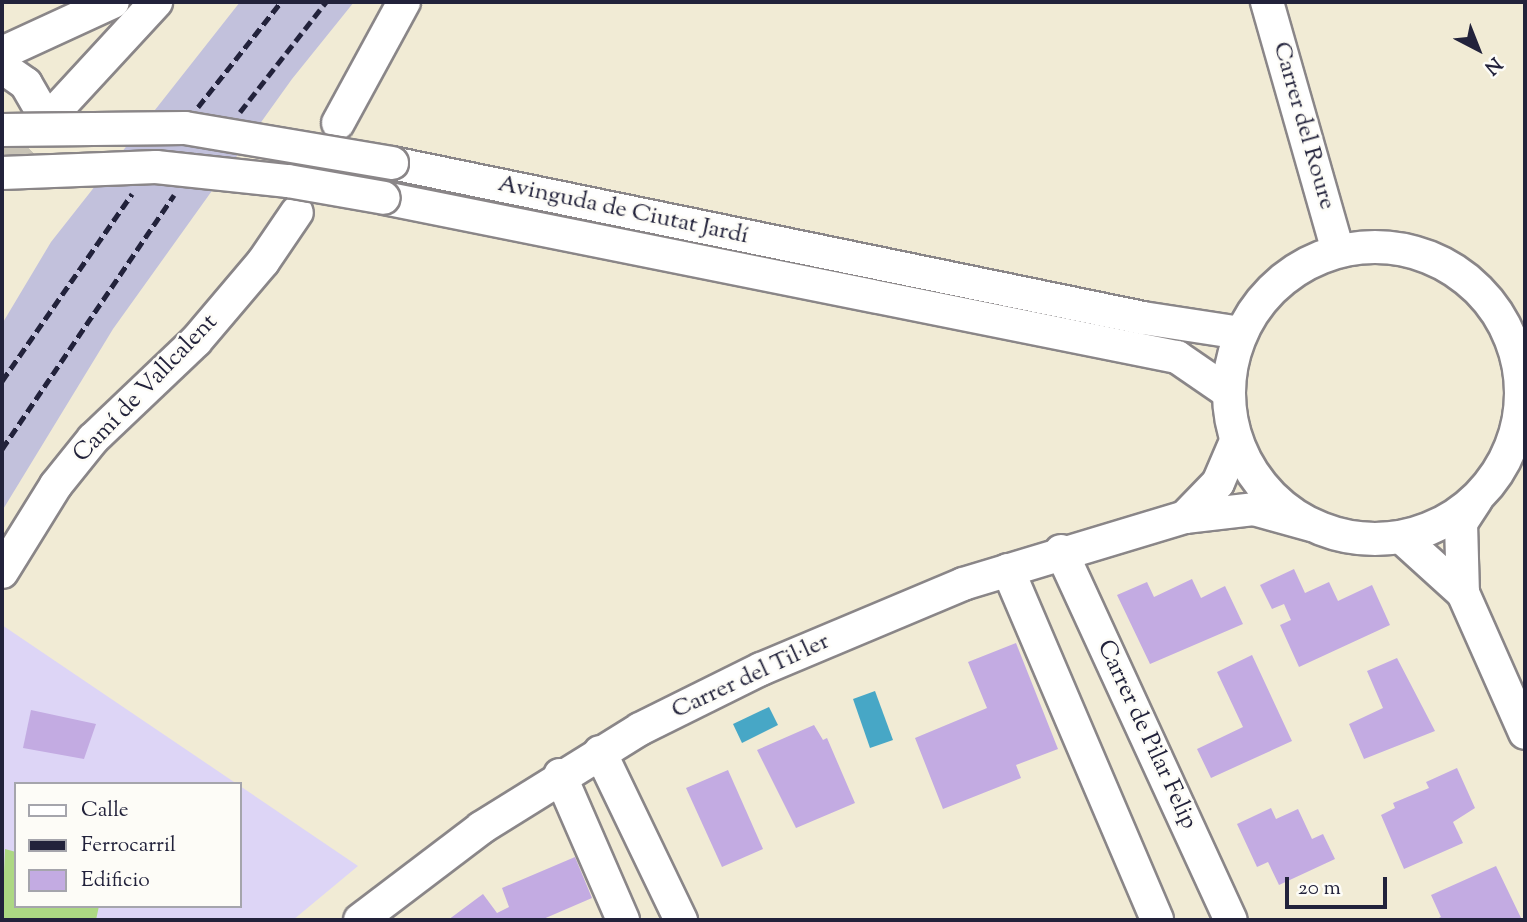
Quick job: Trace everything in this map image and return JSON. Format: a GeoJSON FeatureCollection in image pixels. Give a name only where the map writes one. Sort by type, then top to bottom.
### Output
{"type":"FeatureCollection","features":[{"type":"Feature","properties":{"kind":"street"},"geometry":{"type":"LineString","coordinates":[[2,53],[113,2]]}},
{"type":"Feature","properties":{"kind":"street"},"geometry":{"type":"LineString","coordinates":[[2,67],[50,105],[156,2]]}},
{"type":"Feature","properties":{"kind":"street"},"geometry":{"type":"LineString","coordinates":[[338,123],[404,2]]}},
{"type":"Feature","properties":{"kind":"street","name":"Carrer del Roure"},"geometry":{"type":"LineString","coordinates":[[1268,2],[1338,251]]}},
{"type":"Feature","properties":{"kind":"street","name":"Avinguda de Ciutat Jardí"},"geometry":{"type":"LineString","coordinates":[[2,130],[185,128],[393,163],[1143,318],[1241,333]]}},
{"type":"Feature","properties":{"kind":"street","name":"Avinguda de Ciutat Jardí"},"geometry":{"type":"LineString","coordinates":[[2,173],[156,167],[288,181],[384,198],[1177,357],[1228,392]]}},
{"type":"Feature","properties":{"kind":"street","name":"Camí de Vallcalent"},"geometry":{"type":"LineString","coordinates":[[2,572],[56,485],[93,439],[196,341],[263,262],[297,212]]}},
{"type":"Feature","properties":{"kind":"street"},"geometry":{"type":"LineString","coordinates":[[1311,525],[1279,504],[1253,475],[1236,441],[1228,392],[1241,333],[1264,297],[1297,269],[1338,251],[1384,247],[1429,257],[1469,280],[1499,315],[1521,359],[1520,428],[1501,467],[1461,523],[1463,593],[1525,733]]}},
{"type":"Feature","properties":{"kind":"street"},"geometry":{"type":"LineString","coordinates":[[1185,517],[1218,483],[1236,441]]}},
{"type":"Feature","properties":{"kind":"street","name":"Carrer del Til·ler"},"geometry":{"type":"LineString","coordinates":[[359,920],[481,828],[560,775],[600,752],[761,669],[963,584],[1061,551],[1185,517],[1254,509],[1355,538],[1401,537],[1443,522],[1479,496]]}},
{"type":"Feature","properties":{"kind":"street"},"geometry":{"type":"LineString","coordinates":[[1401,537],[1463,593]]}},
{"type":"Feature","properties":{"kind":"street","name":"Carrer de Pilar Felip"},"geometry":{"type":"LineString","coordinates":[[1061,551],[1231,920]]}},
{"type":"Feature","properties":{"kind":"street"},"geometry":{"type":"LineString","coordinates":[[1008,570],[1157,920]]}},
{"type":"Feature","properties":{"kind":"street"},"geometry":{"type":"LineString","coordinates":[[600,752],[681,920]]}},
{"type":"Feature","properties":{"kind":"street"},"geometry":{"type":"LineString","coordinates":[[560,775],[623,920]]}},
{"type":"Feature","properties":{"kind":"shaded area"},"geometry":{"type":"Polygon","coordinates":[[[240,2],[354,2],[292,79],[113,329],[2,511],[2,324],[51,242],[240,2]]]}},
{"type":"Feature","properties":{"kind":"shaded area"},"geometry":{"type":"Polygon","coordinates":[[[2,625],[234,782],[14,782],[14,908],[242,908],[242,787],[358,866],[293,920],[2,920],[2,625]]]}},
{"type":"Feature","properties":{"kind":"green space"},"geometry":{"type":"Polygon","coordinates":[[[5,849],[14,851],[14,908],[99,908],[96,920],[2,920],[5,849]]]}},
{"type":"Feature","properties":{"kind":"water"},"geometry":{"type":"Polygon","coordinates":[[[875,691],[893,740],[870,748],[853,699],[875,691]]]}},
{"type":"Feature","properties":{"kind":"water"},"geometry":{"type":"Polygon","coordinates":[[[769,707],[778,725],[742,743],[733,724],[769,707]]]}},
{"type":"Feature","properties":{"kind":"building"},"geometry":{"type":"Polygon","coordinates":[[[1294,569],[1305,593],[1329,582],[1338,601],[1372,585],[1390,625],[1299,667],[1280,625],[1291,620],[1284,604],[1272,609],[1260,585],[1294,569]]]}},
{"type":"Feature","properties":{"kind":"building"},"geometry":{"type":"Polygon","coordinates":[[[1192,579],[1201,598],[1225,586],[1243,624],[1150,664],[1117,595],[1147,582],[1154,597],[1192,579]]]}},
{"type":"Feature","properties":{"kind":"building"},"geometry":{"type":"Polygon","coordinates":[[[1016,643],[1058,749],[1016,765],[1021,778],[943,809],[915,738],[987,708],[968,662],[1016,643]]]}},
{"type":"Feature","properties":{"kind":"building"},"geometry":{"type":"Polygon","coordinates":[[[1252,655],[1292,741],[1211,778],[1197,749],[1243,727],[1217,672],[1252,655]]]}},
{"type":"Feature","properties":{"kind":"building"},"geometry":{"type":"Polygon","coordinates":[[[1397,658],[1435,731],[1364,759],[1349,724],[1383,708],[1367,671],[1397,658]]]}},
{"type":"Feature","properties":{"kind":"building"},"geometry":{"type":"Polygon","coordinates":[[[31,710],[96,724],[84,759],[23,748],[31,710]]]}},
{"type":"Feature","properties":{"kind":"building"},"geometry":{"type":"Polygon","coordinates":[[[814,725],[823,740],[827,738],[855,803],[796,828],[757,750],[814,725]]]}},
{"type":"Feature","properties":{"kind":"building"},"geometry":{"type":"Polygon","coordinates":[[[1457,768],[1475,808],[1453,822],[1463,843],[1404,869],[1381,815],[1395,808],[1393,803],[1429,788],[1426,782],[1457,768]]]}},
{"type":"Feature","properties":{"kind":"building"},"geometry":{"type":"Polygon","coordinates":[[[728,770],[763,849],[722,867],[686,788],[728,770]]]}},
{"type":"Feature","properties":{"kind":"building"},"geometry":{"type":"Polygon","coordinates":[[[1271,808],[1276,819],[1298,809],[1312,839],[1323,834],[1335,859],[1279,885],[1268,862],[1257,867],[1237,824],[1271,808]]]}},
{"type":"Feature","properties":{"kind":"building"},"geometry":{"type":"Polygon","coordinates":[[[575,857],[592,898],[541,920],[448,920],[483,894],[497,913],[509,907],[502,888],[575,857]]]}},
{"type":"Feature","properties":{"kind":"building"},"geometry":{"type":"Polygon","coordinates":[[[1496,866],[1522,920],[1434,920],[1441,917],[1431,895],[1496,866]]]}},
{"type":"Feature","properties":{"kind":"tunnel"},"geometry":{"type":"LineString","coordinates":[[2,167],[49,117]]}},
{"type":"Feature","properties":{"kind":"railway"},"geometry":{"type":"LineString","coordinates":[[198,107],[281,2]]}},
{"type":"Feature","properties":{"kind":"railway"},"geometry":{"type":"LineString","coordinates":[[240,112],[326,2]]}},
{"type":"Feature","properties":{"kind":"railway"},"geometry":{"type":"LineString","coordinates":[[2,381],[132,194]]}},
{"type":"Feature","properties":{"kind":"railway"},"geometry":{"type":"LineString","coordinates":[[2,449],[174,195]]}}]}
